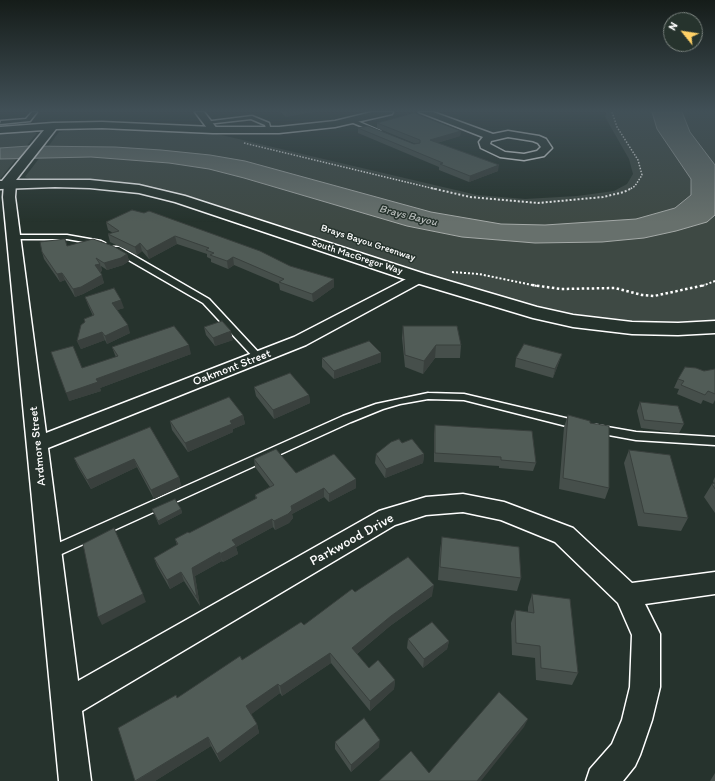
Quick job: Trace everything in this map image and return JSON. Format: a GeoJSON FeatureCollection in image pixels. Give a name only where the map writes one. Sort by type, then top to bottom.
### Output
{"type":"FeatureCollection","features":[{"type":"Feature","properties":{"kind":"main road"},"geometry":{"type":"LineString","coordinates":[[10,180],[36,148]]}},
{"type":"Feature","properties":{"kind":"main road","name":"South MacGregor Way"},"geometry":{"type":"LineString","coordinates":[[10,180],[90,184],[128,188],[161,194],[419,278],[533,312],[573,321],[632,328],[678,329],[715,327]]}},
{"type":"Feature","properties":{"kind":"street"},"geometry":{"type":"LineString","coordinates":[[488,148],[504,155],[533,156],[540,154],[546,148]]}},
{"type":"Feature","properties":{"kind":"street","name":"Ardmore Street"},"geometry":{"type":"LineString","coordinates":[[10,180],[9,197],[75,781]]}},
{"type":"Feature","properties":{"kind":"street","name":"Oakmont Street"},"geometry":{"type":"LineString","coordinates":[[38,444],[300,341],[334,324],[396,288],[419,278]]}},
{"type":"Feature","properties":{"kind":"street","name":"Parkwood Drive"},"geometry":{"type":"LineString","coordinates":[[66,704],[387,518],[426,506],[464,503],[504,511],[564,535],[627,595]]}},
{"type":"Feature","properties":{"kind":"street"},"geometry":{"type":"LineString","coordinates":[[602,781],[624,755],[637,720],[645,687],[646,634],[627,595],[715,583]]}},
{"type":"Feature","properties":{"kind":"lane"},"geometry":{"type":"LineString","coordinates":[[14,237],[67,237],[104,244],[119,250],[206,301],[258,358]]}},
{"type":"Feature","properties":{"kind":"lane"},"geometry":{"type":"LineString","coordinates":[[50,553],[347,419],[380,406],[428,396],[464,397],[599,430],[636,436],[715,441]]}},
{"type":"Feature","properties":{"kind":"path"},"geometry":{"type":"LineString","coordinates":[[268,148],[470,198],[538,203],[603,197],[624,192],[635,186],[642,175],[638,160],[631,148]]}},
{"type":"Feature","properties":{"kind":"path"},"geometry":{"type":"LineString","coordinates":[[448,272],[479,274],[541,287],[561,289],[615,288],[642,295],[654,296],[703,286],[715,281]]}},
{"type":"Feature","properties":{"kind":"shaded area"},"geometry":{"type":"Polygon","coordinates":[[[0,148],[25,148],[0,179],[0,148]]]}},
{"type":"Feature","properties":{"kind":"shaded area"},"geometry":{"type":"Polygon","coordinates":[[[47,148],[279,148],[477,195],[525,199],[577,196],[614,191],[627,184],[633,174],[629,159],[623,148],[715,148],[715,320],[667,324],[606,320],[554,312],[515,302],[196,198],[160,189],[125,184],[32,180],[25,177],[47,148]]]}},
{"type":"Feature","properties":{"kind":"water","name":"Brays Bayou"},"geometry":{"type":"Polygon","coordinates":[[[0,148],[137,148],[210,155],[245,161],[431,212],[501,224],[545,225],[636,219],[675,208],[691,195],[691,179],[670,148],[702,148],[715,165],[715,215],[707,222],[644,238],[602,242],[535,243],[462,237],[407,226],[209,169],[169,163],[91,157],[0,159],[0,148]]]}},
{"type":"Feature","properties":{"kind":"building"},"geometry":{"type":"Polygon","coordinates":[[[408,148],[453,148],[499,165],[470,176],[440,164],[443,163],[408,148]]]}},
{"type":"Feature","properties":{"kind":"building"},"geometry":{"type":"Polygon","coordinates":[[[132,210],[144,213],[149,211],[260,251],[290,266],[334,279],[312,294],[279,282],[284,279],[233,257],[227,261],[210,255],[214,253],[206,250],[209,248],[175,236],[147,251],[140,243],[135,247],[108,234],[119,231],[106,222],[132,210]]]}},
{"type":"Feature","properties":{"kind":"building"},"geometry":{"type":"Polygon","coordinates":[[[65,239],[67,246],[93,239],[113,246],[127,254],[121,258],[104,263],[96,258],[100,264],[95,265],[102,275],[81,287],[73,289],[62,273],[57,274],[42,252],[40,242],[65,239]]]}},
{"type":"Feature","properties":{"kind":"building"},"geometry":{"type":"Polygon","coordinates":[[[114,288],[121,300],[112,303],[128,325],[105,336],[102,332],[77,341],[81,325],[85,322],[84,319],[94,315],[85,297],[114,288]]]}},
{"type":"Feature","properties":{"kind":"building"},"geometry":{"type":"Polygon","coordinates":[[[222,321],[231,331],[213,338],[204,327],[222,321]]]}},
{"type":"Feature","properties":{"kind":"building"},"geometry":{"type":"Polygon","coordinates":[[[174,326],[189,345],[96,379],[98,382],[66,393],[51,352],[73,346],[82,368],[118,356],[112,347],[174,326]]]}},
{"type":"Feature","properties":{"kind":"building"},"geometry":{"type":"Polygon","coordinates":[[[403,326],[457,326],[461,345],[436,345],[424,361],[405,355],[403,326]]]}},
{"type":"Feature","properties":{"kind":"building"},"geometry":{"type":"Polygon","coordinates":[[[369,341],[381,353],[334,371],[322,358],[369,341]]]}},
{"type":"Feature","properties":{"kind":"building"},"geometry":{"type":"Polygon","coordinates":[[[524,344],[562,354],[555,369],[516,358],[524,344]]]}},
{"type":"Feature","properties":{"kind":"building"},"geometry":{"type":"Polygon","coordinates":[[[685,367],[696,368],[704,371],[715,369],[715,394],[708,391],[705,395],[681,385],[684,381],[678,379],[685,367]]]}},
{"type":"Feature","properties":{"kind":"building"},"geometry":{"type":"Polygon","coordinates":[[[290,373],[309,395],[273,410],[254,387],[290,373]]]}},
{"type":"Feature","properties":{"kind":"building"},"geometry":{"type":"Polygon","coordinates":[[[229,397],[243,415],[230,421],[232,424],[185,443],[170,421],[229,397]]]}},
{"type":"Feature","properties":{"kind":"building"},"geometry":{"type":"Polygon","coordinates":[[[640,402],[678,406],[684,424],[644,420],[640,402]]]}},
{"type":"Feature","properties":{"kind":"building"},"geometry":{"type":"Polygon","coordinates":[[[568,415],[590,421],[590,423],[609,426],[609,488],[563,478],[568,415]]]}},
{"type":"Feature","properties":{"kind":"building"},"geometry":{"type":"Polygon","coordinates":[[[435,425],[532,431],[536,463],[501,460],[501,457],[435,453],[435,425]]]}},
{"type":"Feature","properties":{"kind":"building"},"geometry":{"type":"Polygon","coordinates":[[[150,427],[179,477],[151,490],[134,459],[87,480],[74,458],[150,427]]]}},
{"type":"Feature","properties":{"kind":"building"},"geometry":{"type":"Polygon","coordinates":[[[399,439],[402,443],[412,439],[424,454],[386,469],[376,454],[391,442],[399,439]]]}},
{"type":"Feature","properties":{"kind":"building"},"geometry":{"type":"Polygon","coordinates":[[[276,449],[296,473],[334,454],[356,479],[329,494],[324,488],[291,506],[292,510],[288,514],[274,521],[272,519],[232,540],[236,545],[220,554],[220,552],[192,568],[197,598],[181,572],[167,580],[154,558],[178,544],[175,539],[257,498],[255,495],[274,485],[254,459],[276,449]]]}},
{"type":"Feature","properties":{"kind":"building"},"geometry":{"type":"Polygon","coordinates":[[[629,450],[670,455],[688,518],[644,513],[629,450]]]}},
{"type":"Feature","properties":{"kind":"building"},"geometry":{"type":"Polygon","coordinates":[[[175,499],[181,509],[158,521],[152,509],[175,499]]]}},
{"type":"Feature","properties":{"kind":"building"},"geometry":{"type":"Polygon","coordinates":[[[114,528],[143,594],[98,617],[83,544],[114,528]]]}},
{"type":"Feature","properties":{"kind":"building"},"geometry":{"type":"Polygon","coordinates":[[[442,537],[519,547],[521,578],[440,567],[442,537]]]}},
{"type":"Feature","properties":{"kind":"building"},"geometry":{"type":"Polygon","coordinates":[[[408,557],[434,585],[391,616],[352,648],[369,668],[378,660],[395,680],[370,701],[330,653],[280,686],[278,684],[246,706],[257,724],[217,754],[208,737],[135,781],[118,728],[176,695],[177,698],[240,656],[242,660],[301,622],[304,625],[352,589],[355,592],[408,557]]]}},
{"type":"Feature","properties":{"kind":"building"},"geometry":{"type":"Polygon","coordinates":[[[532,594],[570,599],[578,673],[541,668],[540,646],[516,643],[515,610],[534,613],[532,594]]]}},
{"type":"Feature","properties":{"kind":"building"},"geometry":{"type":"Polygon","coordinates":[[[432,622],[449,641],[424,659],[408,639],[432,622]]]}},
{"type":"Feature","properties":{"kind":"building"},"geometry":{"type":"Polygon","coordinates":[[[499,692],[528,719],[477,781],[379,781],[411,751],[429,773],[499,692]]]}},
{"type":"Feature","properties":{"kind":"building"},"geometry":{"type":"Polygon","coordinates":[[[364,718],[380,740],[351,765],[335,742],[364,718]]]}}]}
